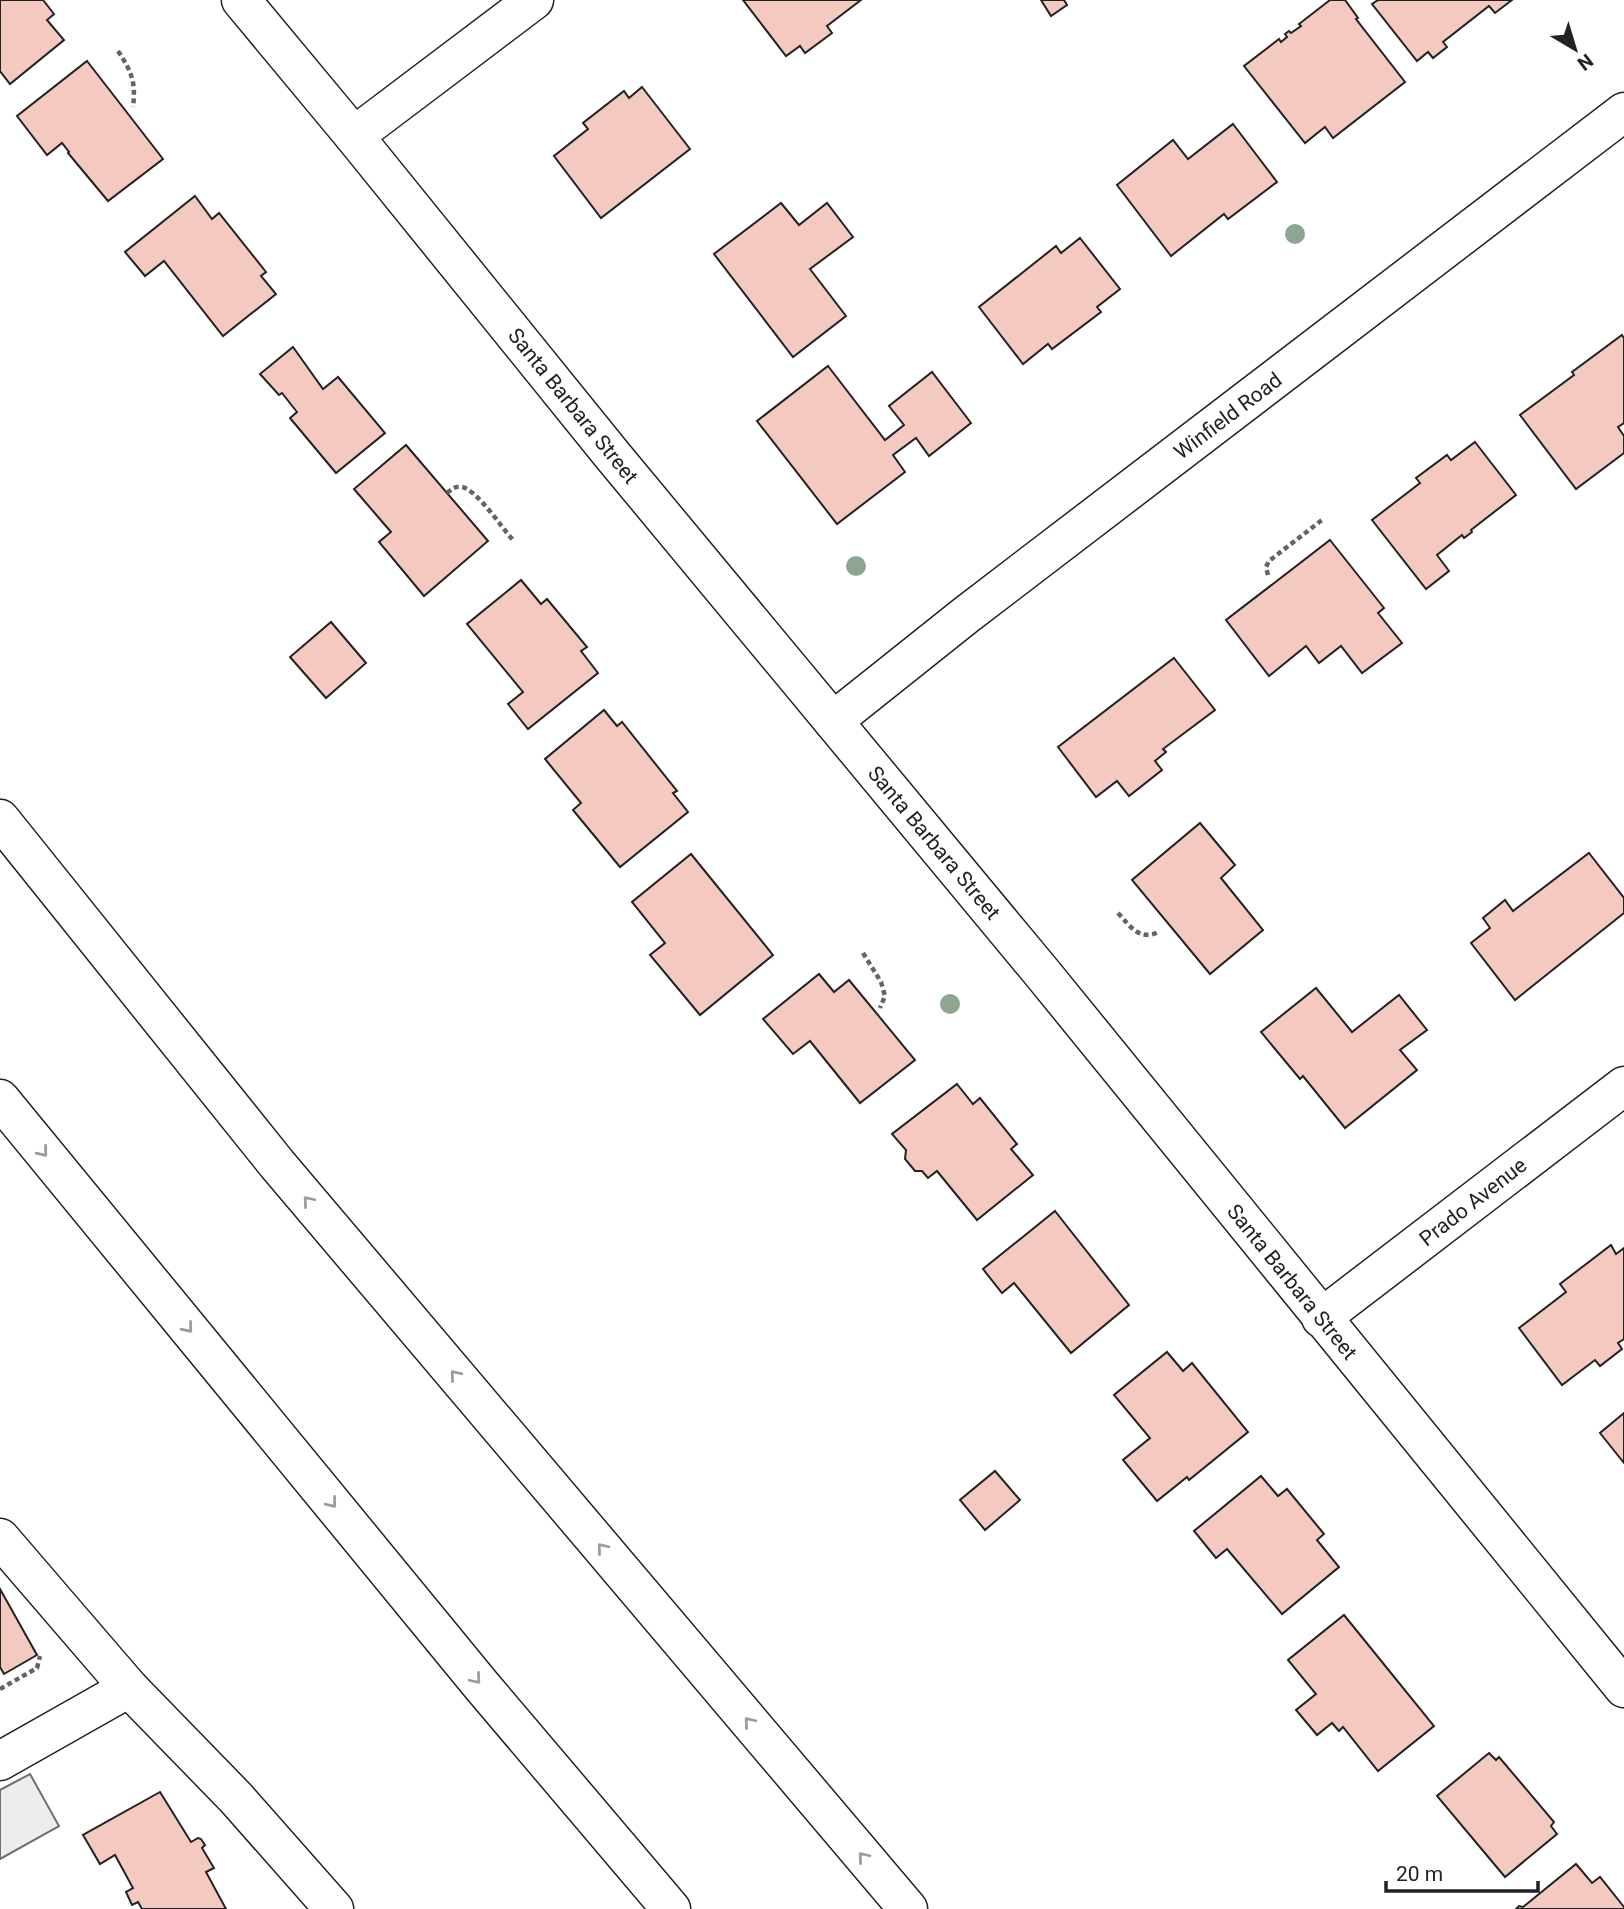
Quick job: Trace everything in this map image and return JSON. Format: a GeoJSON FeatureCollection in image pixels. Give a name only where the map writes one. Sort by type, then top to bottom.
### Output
{"type":"FeatureCollection","features":[{"type":"Feature","properties":{"kind":"main road","name":"Santa Barbara Street"},"geometry":{"type":"LineString","coordinates":[[241,0],[613,456],[1034,964],[1624,1688]]}},
{"type":"Feature","properties":{"kind":"main road"},"geometry":{"type":"LineString","coordinates":[[354,136],[534,0]]}},
{"type":"Feature","properties":{"kind":"main road","name":"Winfield Road"},"geometry":{"type":"LineString","coordinates":[[833,721],[967,615],[1624,112]]}},
{"type":"Feature","properties":{"kind":"main road"},"geometry":{"type":"LineString","coordinates":[[0,819],[277,1164],[908,1909]]}},
{"type":"Feature","properties":{"kind":"main road","name":"Prado Avenue"},"geometry":{"type":"LineString","coordinates":[[1321,1318],[1624,1086]]}},
{"type":"Feature","properties":{"kind":"main road"},"geometry":{"type":"LineString","coordinates":[[0,1099],[481,1685],[671,1909]]}},
{"type":"Feature","properties":{"kind":"main road"},"geometry":{"type":"LineString","coordinates":[[0,1538],[129,1688],[236,1798],[334,1909]]}},
{"type":"Feature","properties":{"kind":"main road"},"geometry":{"type":"LineString","coordinates":[[0,1760],[129,1688]]}},
{"type":"Feature","properties":{"kind":"path"},"geometry":{"type":"LineString","coordinates":[[118,51],[133,78],[133,107]]}},
{"type":"Feature","properties":{"kind":"path"},"geometry":{"type":"LineString","coordinates":[[447,493],[458,487],[466,488],[513,540]]}},
{"type":"Feature","properties":{"kind":"path"},"geometry":{"type":"LineString","coordinates":[[1268,575],[1266,567],[1269,561],[1322,520]]}},
{"type":"Feature","properties":{"kind":"path"},"geometry":{"type":"LineString","coordinates":[[1118,913],[1139,934],[1149,937],[1159,932]]}},
{"type":"Feature","properties":{"kind":"path"},"geometry":{"type":"LineString","coordinates":[[863,953],[881,982],[885,996],[880,1008]]}},
{"type":"Feature","properties":{"kind":"shaded area"},"geometry":{"type":"Polygon","coordinates":[[[30,1774],[59,1826],[0,1859],[0,1790],[30,1774]]]}},
{"type":"Feature","properties":{"kind":"building"},"geometry":{"type":"Polygon","coordinates":[[[0,0],[43,0],[54,14],[47,20],[64,40],[10,84],[0,71],[0,0]]]}},
{"type":"Feature","properties":{"kind":"building"},"geometry":{"type":"Polygon","coordinates":[[[743,0],[861,0],[827,26],[832,33],[805,53],[800,46],[786,56],[743,0]]]}},
{"type":"Feature","properties":{"kind":"building"},"geometry":{"type":"Polygon","coordinates":[[[1041,0],[1064,0],[1067,5],[1051,16],[1041,0]]]}},
{"type":"Feature","properties":{"kind":"building"},"geometry":{"type":"Polygon","coordinates":[[[1330,0],[1345,0],[1358,18],[1356,19],[1405,82],[1333,138],[1325,127],[1305,143],[1244,66],[1279,39],[1281,42],[1287,37],[1285,34],[1301,26],[1299,24],[1330,0]]]}},
{"type":"Feature","properties":{"kind":"building"},"geometry":{"type":"Polygon","coordinates":[[[1378,0],[1512,0],[1495,13],[1489,6],[1443,42],[1447,47],[1433,58],[1428,52],[1417,61],[1372,4],[1378,0]]]}},
{"type":"Feature","properties":{"kind":"building"},"geometry":{"type":"Polygon","coordinates":[[[87,61],[163,159],[108,201],[62,143],[47,155],[17,116],[87,61]]]}},
{"type":"Feature","properties":{"kind":"building"},"geometry":{"type":"Polygon","coordinates":[[[642,87],[690,149],[601,218],[554,156],[588,129],[583,123],[624,91],[629,98],[642,87]]]}},
{"type":"Feature","properties":{"kind":"building"},"geometry":{"type":"Polygon","coordinates":[[[1233,124],[1277,182],[1228,219],[1224,214],[1171,256],[1117,185],[1173,140],[1188,159],[1233,124]]]}},
{"type":"Feature","properties":{"kind":"building"},"geometry":{"type":"Polygon","coordinates":[[[195,196],[212,219],[219,213],[266,272],[261,276],[276,294],[223,336],[164,261],[145,276],[125,252],[195,196]]]}},
{"type":"Feature","properties":{"kind":"building"},"geometry":{"type":"Polygon","coordinates":[[[781,203],[799,225],[827,203],[853,237],[810,269],[846,316],[793,357],[714,254],[781,203]]]}},
{"type":"Feature","properties":{"kind":"building"},"geometry":{"type":"Polygon","coordinates":[[[1080,238],[1120,289],[1097,307],[1101,312],[1052,349],[1048,344],[1023,364],[979,307],[1056,246],[1061,253],[1080,238]]]}},
{"type":"Feature","properties":{"kind":"building"},"geometry":{"type":"Polygon","coordinates":[[[1622,335],[1624,423],[1618,427],[1624,436],[1624,453],[1576,489],[1520,415],[1622,335]]]}},
{"type":"Feature","properties":{"kind":"building"},"geometry":{"type":"Polygon","coordinates":[[[293,347],[323,389],[338,377],[385,433],[336,473],[290,418],[297,412],[282,393],[279,395],[260,374],[293,347]]]}},
{"type":"Feature","properties":{"kind":"building"},"geometry":{"type":"Polygon","coordinates":[[[828,366],[885,440],[904,425],[889,406],[932,372],[971,423],[929,456],[916,438],[893,455],[905,472],[837,524],[757,421],[828,366]]]}},
{"type":"Feature","properties":{"kind":"building"},"geometry":{"type":"Polygon","coordinates":[[[1475,442],[1516,495],[1471,530],[1472,532],[1464,538],[1462,535],[1437,555],[1449,571],[1426,589],[1372,520],[1420,483],[1416,478],[1447,455],[1451,460],[1475,442]]]}},
{"type":"Feature","properties":{"kind":"building"},"geometry":{"type":"Polygon","coordinates":[[[406,445],[488,541],[424,596],[379,542],[391,532],[354,489],[406,445]]]}},
{"type":"Feature","properties":{"kind":"building"},"geometry":{"type":"Polygon","coordinates":[[[1330,540],[1384,608],[1378,613],[1402,643],[1362,673],[1341,646],[1319,663],[1306,646],[1269,676],[1226,620],[1330,540]]]}},
{"type":"Feature","properties":{"kind":"building"},"geometry":{"type":"Polygon","coordinates":[[[521,580],[541,604],[547,599],[587,647],[581,651],[598,673],[528,729],[508,704],[523,692],[467,624],[521,580]]]}},
{"type":"Feature","properties":{"kind":"building"},"geometry":{"type":"Polygon","coordinates":[[[331,622],[366,663],[326,698],[290,657],[331,622]]]}},
{"type":"Feature","properties":{"kind":"building"},"geometry":{"type":"Polygon","coordinates":[[[1174,658],[1215,710],[1163,749],[1166,752],[1155,761],[1162,770],[1129,796],[1117,781],[1096,797],[1058,747],[1174,658]]]}},
{"type":"Feature","properties":{"kind":"building"},"geometry":{"type":"Polygon","coordinates":[[[604,710],[617,726],[622,722],[677,791],[673,793],[688,812],[620,867],[573,810],[581,803],[545,759],[604,710]]]}},
{"type":"Feature","properties":{"kind":"building"},"geometry":{"type":"Polygon","coordinates":[[[1200,823],[1235,865],[1221,878],[1263,930],[1210,974],[1132,880],[1200,823]]]}},
{"type":"Feature","properties":{"kind":"building"},"geometry":{"type":"Polygon","coordinates":[[[1589,853],[1624,898],[1624,913],[1515,1000],[1471,943],[1490,928],[1483,918],[1505,900],[1513,911],[1589,853]]]}},
{"type":"Feature","properties":{"kind":"building"},"geometry":{"type":"Polygon","coordinates":[[[691,854],[773,955],[700,1015],[650,955],[665,943],[632,902],[691,854]]]}},
{"type":"Feature","properties":{"kind":"building"},"geometry":{"type":"Polygon","coordinates":[[[819,974],[834,992],[849,980],[915,1060],[860,1103],[810,1041],[793,1054],[763,1019],[819,974]]]}},
{"type":"Feature","properties":{"kind":"building"},"geometry":{"type":"Polygon","coordinates":[[[1316,988],[1352,1032],[1399,995],[1427,1030],[1400,1050],[1417,1070],[1345,1128],[1303,1076],[1300,1079],[1261,1032],[1316,988]]]}},
{"type":"Feature","properties":{"kind":"building"},"geometry":{"type":"Polygon","coordinates":[[[957,1084],[973,1104],[980,1098],[1017,1144],[1011,1149],[1033,1175],[977,1220],[937,1171],[928,1178],[922,1171],[915,1171],[905,1159],[906,1150],[892,1134],[957,1084]]]}},
{"type":"Feature","properties":{"kind":"building"},"geometry":{"type":"Polygon","coordinates":[[[1055,1211],[1129,1305],[1071,1353],[1014,1283],[1002,1293],[983,1269],[1055,1211]]]}},
{"type":"Feature","properties":{"kind":"building"},"geometry":{"type":"Polygon","coordinates":[[[1611,1245],[1616,1254],[1624,1248],[1624,1339],[1618,1343],[1622,1349],[1600,1366],[1595,1360],[1562,1385],[1519,1328],[1566,1292],[1560,1284],[1611,1245]]]}},
{"type":"Feature","properties":{"kind":"building"},"geometry":{"type":"Polygon","coordinates":[[[1167,1352],[1183,1371],[1192,1363],[1248,1432],[1189,1480],[1187,1477],[1157,1501],[1123,1460],[1150,1438],[1114,1395],[1167,1352]]]}},
{"type":"Feature","properties":{"kind":"building"},"geometry":{"type":"Polygon","coordinates":[[[1624,1413],[1624,1463],[1600,1433],[1624,1413]]]}},
{"type":"Feature","properties":{"kind":"building"},"geometry":{"type":"Polygon","coordinates":[[[995,1471],[1020,1500],[985,1530],[960,1500],[995,1471]]]}},
{"type":"Feature","properties":{"kind":"building"},"geometry":{"type":"Polygon","coordinates":[[[1261,1476],[1278,1496],[1287,1489],[1324,1534],[1317,1540],[1339,1567],[1282,1614],[1227,1549],[1216,1558],[1194,1531],[1261,1476]]]}},
{"type":"Feature","properties":{"kind":"building"},"geometry":{"type":"Polygon","coordinates":[[[0,1589],[37,1655],[4,1674],[0,1667],[0,1589]]]}},
{"type":"Feature","properties":{"kind":"building"},"geometry":{"type":"Polygon","coordinates":[[[1344,1615],[1434,1726],[1378,1771],[1343,1727],[1339,1731],[1332,1723],[1317,1735],[1296,1710],[1316,1694],[1288,1660],[1344,1615]]]}},
{"type":"Feature","properties":{"kind":"building"},"geometry":{"type":"Polygon","coordinates":[[[1489,1753],[1496,1760],[1499,1757],[1554,1822],[1551,1826],[1557,1834],[1505,1877],[1437,1796],[1489,1753]]]}},
{"type":"Feature","properties":{"kind":"building"},"geometry":{"type":"Polygon","coordinates":[[[160,1792],[191,1842],[198,1838],[205,1845],[202,1848],[214,1868],[206,1872],[226,1909],[142,1909],[138,1902],[132,1905],[126,1892],[133,1888],[115,1855],[100,1864],[83,1835],[160,1792]]]}},
{"type":"Feature","properties":{"kind":"building"},"geometry":{"type":"Polygon","coordinates":[[[1576,1864],[1592,1883],[1600,1877],[1624,1909],[1516,1909],[1523,1907],[1576,1864]]]}}]}
